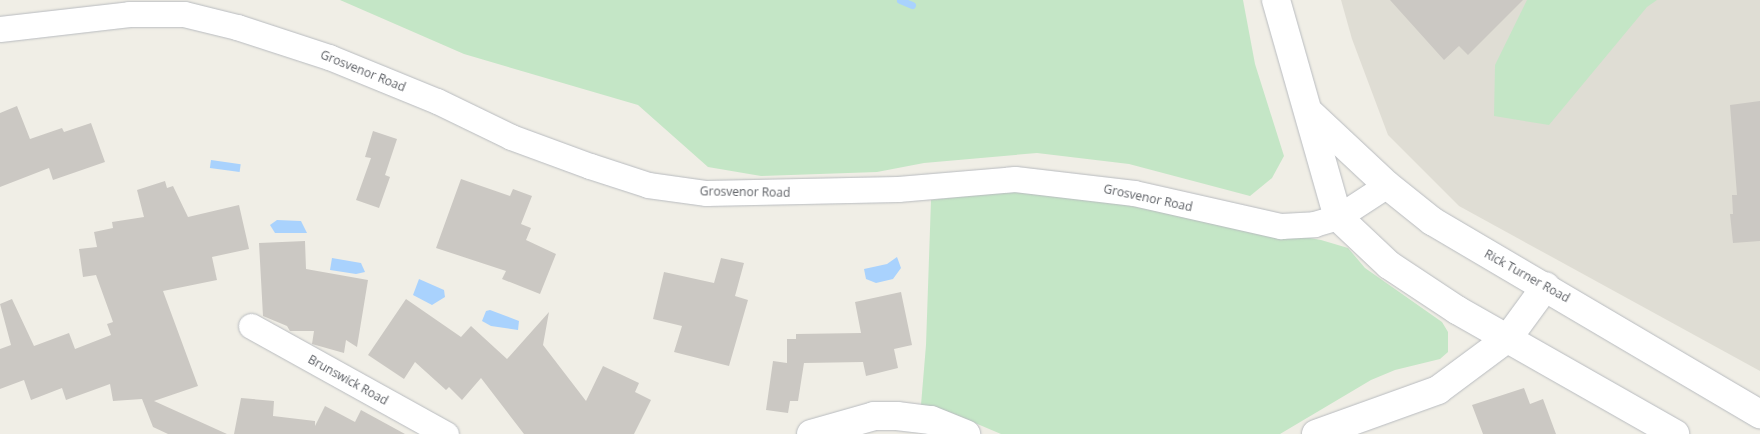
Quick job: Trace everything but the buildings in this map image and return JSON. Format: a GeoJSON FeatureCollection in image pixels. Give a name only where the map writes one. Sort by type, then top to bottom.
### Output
{"type":"FeatureCollection","features":[{"type":"Feature","properties":{"kind":"main road","name":"Rick Turner Road"},"geometry":{"type":"LineString","coordinates":[[1276,0],[1311,114],[1325,181],[1338,218],[1389,265],[1508,338],[1674,434]]}},
{"type":"Feature","properties":{"kind":"main road","name":"Rick Turner Road"},"geometry":{"type":"LineString","coordinates":[[1311,114],[1387,186],[1432,222],[1546,286],[1760,414]]}},
{"type":"Feature","properties":{"kind":"main road"},"geometry":{"type":"LineString","coordinates":[[1316,434],[1438,390],[1508,338],[1546,286]]}},
{"type":"Feature","properties":{"kind":"main road"},"geometry":{"type":"LineString","coordinates":[[811,434],[874,416],[897,416],[931,420],[966,434]]}},
{"type":"Feature","properties":{"kind":"street","name":"Grosvenor Road"},"geometry":{"type":"LineString","coordinates":[[0,30],[157,12],[193,16],[237,27],[329,57],[437,101],[511,137],[590,166],[648,185],[706,193],[898,189],[1015,179],[1134,193],[1281,226],[1314,224],[1338,218],[1387,186]]}},
{"type":"Feature","properties":{"kind":"street","name":"Brunswick Road"},"geometry":{"type":"LineString","coordinates":[[251,326],[446,434]]}},
{"type":"Feature","properties":{"kind":"shaded area"},"geometry":{"type":"Polygon","coordinates":[[[1341,0],[1760,0],[1760,371],[1459,206],[1388,135],[1352,39],[1341,0]]]}},
{"type":"Feature","properties":{"kind":"green space"},"geometry":{"type":"Polygon","coordinates":[[[340,0],[1243,0],[1255,64],[1284,156],[1272,178],[1250,196],[1129,164],[1037,153],[924,163],[877,172],[761,176],[708,167],[638,105],[464,54],[340,0]]]}},
{"type":"Feature","properties":{"kind":"green space"},"geometry":{"type":"Polygon","coordinates":[[[1527,0],[1657,0],[1647,7],[1549,125],[1494,116],[1495,65],[1527,0]]]}},
{"type":"Feature","properties":{"kind":"green space"},"geometry":{"type":"Polygon","coordinates":[[[1000,192],[1052,192],[1321,240],[1348,248],[1365,268],[1442,322],[1448,332],[1448,352],[1440,359],[1395,370],[1371,380],[1280,434],[1001,434],[949,412],[921,405],[926,345],[931,200],[1000,192]]]}},
{"type":"Feature","properties":{"kind":"water"},"geometry":{"type":"Polygon","coordinates":[[[211,160],[241,164],[240,172],[210,168],[211,160]]]}},
{"type":"Feature","properties":{"kind":"water"},"geometry":{"type":"Polygon","coordinates":[[[277,220],[301,221],[307,233],[275,233],[270,225],[277,220]]]}},
{"type":"Feature","properties":{"kind":"water"},"geometry":{"type":"Polygon","coordinates":[[[897,257],[901,268],[893,279],[876,283],[866,279],[864,269],[887,264],[897,257]]]}},
{"type":"Feature","properties":{"kind":"water"},"geometry":{"type":"Polygon","coordinates":[[[332,258],[361,263],[365,272],[356,274],[330,270],[332,258]]]}},
{"type":"Feature","properties":{"kind":"water"},"geometry":{"type":"Polygon","coordinates":[[[419,279],[444,290],[445,297],[432,305],[413,295],[419,279]]]}},
{"type":"Feature","properties":{"kind":"water"},"geometry":{"type":"Polygon","coordinates":[[[490,310],[519,321],[518,330],[491,326],[482,321],[486,311],[490,310]]]}},
{"type":"Feature","properties":{"kind":"waterway"},"geometry":{"type":"LineString","coordinates":[[900,0],[912,5]]}}]}
